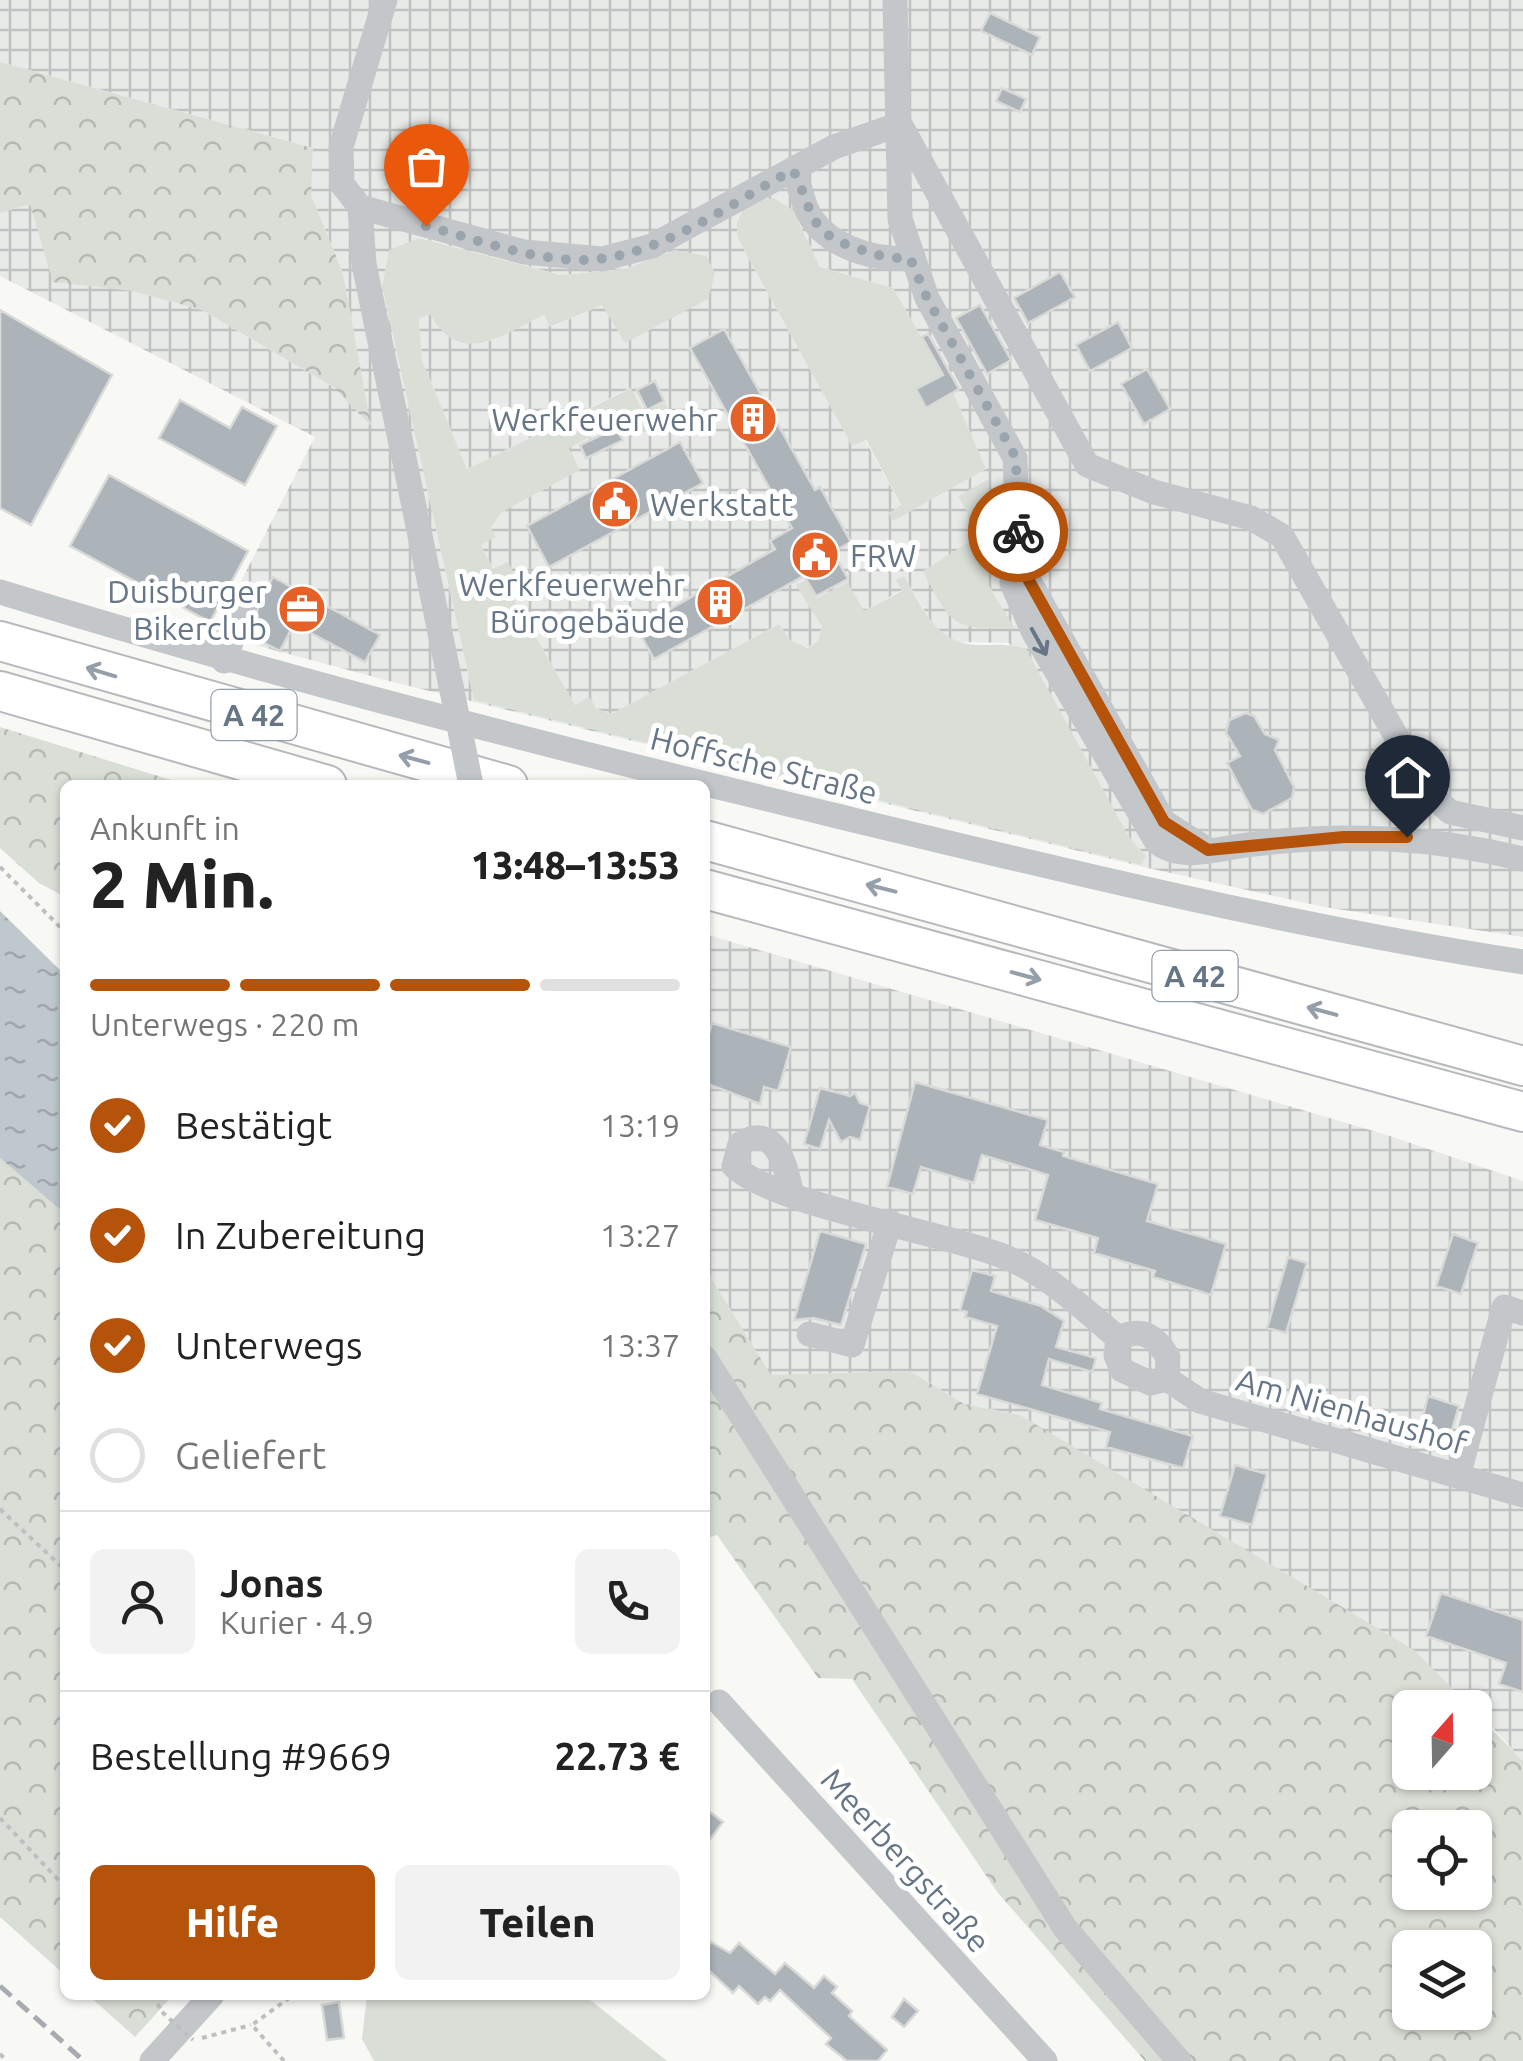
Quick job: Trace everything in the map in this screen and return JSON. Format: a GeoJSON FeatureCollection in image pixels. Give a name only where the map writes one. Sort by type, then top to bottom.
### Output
{"type":"FeatureCollection","features":[{"type":"Feature","properties":{"kind":"highway","name":"A 42"},"geometry":{"type":"LineString","coordinates":[[0,641],[490,780]]}},
{"type":"Feature","properties":{"kind":"highway","name":"A 42"},"geometry":{"type":"LineString","coordinates":[[0,691],[310,780]]}},
{"type":"Feature","properties":{"kind":"highway","name":"A 42"},"geometry":{"type":"LineString","coordinates":[[710,841],[1523,1066]]}},
{"type":"Feature","properties":{"kind":"highway","name":"A 42"},"geometry":{"type":"LineString","coordinates":[[710,889],[1523,1112]]}},
{"type":"Feature","properties":{"kind":"highway"},"geometry":{"type":"LineString","coordinates":[[1416,1036],[1523,1047]]}},
{"type":"Feature","properties":{"kind":"highway"},"geometry":{"type":"LineString","coordinates":[[1353,1066],[1422,1108],[1523,1139]]}},
{"type":"Feature","properties":{"kind":"street"},"geometry":{"type":"LineString","coordinates":[[385,0],[339,164],[342,184],[360,207],[364,264],[470,780]]}},
{"type":"Feature","properties":{"kind":"street"},"geometry":{"type":"LineString","coordinates":[[896,0],[898,202],[910,258],[927,298],[1016,458],[1019,476],[1014,554],[1164,822],[1208,850],[1378,836],[1446,842],[1522,859],[1520,827],[1450,812],[1428,792],[1282,536],[1252,518],[1154,492],[1088,464],[900,124]]}},
{"type":"Feature","properties":{"kind":"street"},"geometry":{"type":"LineString","coordinates":[[360,207],[524,252],[602,259],[652,246],[834,147],[900,124]]}},
{"type":"Feature","properties":{"kind":"street"},"geometry":{"type":"LineString","coordinates":[[793,170],[807,210],[832,241],[892,259],[910,258]]}},
{"type":"Feature","properties":{"kind":"street","name":"Hoffsche Straße"},"geometry":{"type":"LineString","coordinates":[[0,592],[224,661],[446,722],[687,780]]}},
{"type":"Feature","properties":{"kind":"street"},"geometry":{"type":"LineString","coordinates":[[224,661],[246,605]]}},
{"type":"Feature","properties":{"kind":"street","name":"Hoffsche Straße"},"geometry":{"type":"LineString","coordinates":[[710,785],[1170,896],[1523,962]]}},
{"type":"Feature","properties":{"kind":"street"},"geometry":{"type":"LineString","coordinates":[[1446,842],[1450,812]]}},
{"type":"Feature","properties":{"kind":"street","name":"Am Nienhaushof"},"geometry":{"type":"LineString","coordinates":[[792,1196],[1001,1255],[1043,1276],[1118,1338]]}},
{"type":"Feature","properties":{"kind":"street"},"geometry":{"type":"LineString","coordinates":[[809,1334],[852,1345],[890,1222]]}},
{"type":"Feature","properties":{"kind":"street"},"geometry":{"type":"LineString","coordinates":[[1458,1476],[1504,1307],[1523,1312]]}},
{"type":"Feature","properties":{"kind":"street","name":"Am Nienhaushof"},"geometry":{"type":"LineString","coordinates":[[1118,1338],[1134,1331],[1148,1334],[1160,1343],[1168,1357],[1168,1378]]}},
{"type":"Feature","properties":{"kind":"street","name":"Am Nienhaushof"},"geometry":{"type":"LineString","coordinates":[[1118,1338],[1116,1355],[1122,1370],[1150,1383],[1168,1378]]}},
{"type":"Feature","properties":{"kind":"street"},"geometry":{"type":"LineString","coordinates":[[710,1366],[1065,1928],[1179,2061]]}},
{"type":"Feature","properties":{"kind":"street","name":"Am Nienhaushof"},"geometry":{"type":"LineString","coordinates":[[1168,1378],[1200,1401],[1523,1495]]}},
{"type":"Feature","properties":{"kind":"street","name":"Meerbergstraße"},"geometry":{"type":"LineString","coordinates":[[719,1702],[1045,2061]]}},
{"type":"Feature","properties":{"kind":"street"},"geometry":{"type":"LineString","coordinates":[[152,2061],[207,2000]]}},
{"type":"Feature","properties":{"kind":"path"},"geometry":{"type":"LineString","coordinates":[[0,867],[60,927]]}},
{"type":"Feature","properties":{"kind":"path"},"geometry":{"type":"LineString","coordinates":[[0,1510],[60,1565]]}},
{"type":"Feature","properties":{"kind":"path"},"geometry":{"type":"LineString","coordinates":[[0,1818],[60,1882]]}},
{"type":"Feature","properties":{"kind":"path"},"geometry":{"type":"LineString","coordinates":[[155,2000],[192,2040],[252,2025],[286,2000]]}},
{"type":"Feature","properties":{"kind":"path"},"geometry":{"type":"LineString","coordinates":[[252,2025],[284,2061]]}},
{"type":"Feature","properties":{"kind":"path"},"geometry":{"type":"LineString","coordinates":[[0,2054],[7,2061]]}},
{"type":"Feature","properties":{"kind":"shaded area"},"geometry":{"type":"Polygon","coordinates":[[[0,0],[1523,0],[1523,937],[1324,907],[1148,868],[389,681],[214,634],[315,437],[0,276],[0,213],[29,204],[132,291],[202,310],[333,387],[370,424],[343,273],[311,195],[313,148],[0,62],[0,0]],[[793,210],[738,217],[738,239],[852,446],[865,440],[901,506],[889,513],[894,520],[986,469],[953,392],[893,288],[820,267],[793,210]],[[420,238],[389,251],[382,286],[474,700],[1145,855],[1129,837],[1009,643],[957,642],[937,632],[904,576],[902,590],[864,611],[815,599],[804,580],[797,585],[822,627],[818,641],[806,648],[790,640],[779,624],[611,714],[597,709],[589,698],[575,705],[502,579],[514,574],[508,563],[494,570],[480,545],[502,512],[579,470],[568,448],[644,414],[630,388],[467,469],[422,360],[419,319],[430,314],[491,341],[544,315],[551,327],[602,305],[675,250],[625,269],[561,275],[420,238]],[[988,479],[980,535],[924,572],[1014,629],[989,586],[988,479]]]}},
{"type":"Feature","properties":{"kind":"shaded area"},"geometry":{"type":"Polygon","coordinates":[[[710,935],[1387,1135],[1523,1181],[1523,1761],[1492,1727],[1492,1690],[1447,1690],[1020,1415],[964,1404],[910,1371],[771,1376],[710,1276],[710,935]]]}},
{"type":"Feature","properties":{"kind":"green space"},"geometry":{"type":"Polygon","coordinates":[[[0,62],[313,148],[311,195],[343,273],[371,426],[333,387],[202,310],[132,291],[53,282],[30,204],[0,213],[0,62]]]}},
{"type":"Feature","properties":{"kind":"green space"},"geometry":{"type":"Polygon","coordinates":[[[773,198],[793,210],[820,267],[893,288],[953,392],[986,469],[893,521],[889,513],[901,505],[866,440],[852,446],[738,239],[738,222],[744,210],[773,198]]]}},
{"type":"Feature","properties":{"kind":"green space"},"geometry":{"type":"Polygon","coordinates":[[[419,238],[561,275],[625,269],[675,250],[706,256],[715,273],[708,299],[625,343],[602,305],[550,327],[544,315],[482,343],[454,340],[430,314],[419,319],[422,360],[467,469],[631,388],[644,413],[665,403],[671,415],[649,432],[639,432],[634,423],[621,429],[618,424],[569,448],[580,470],[502,512],[491,528],[496,537],[481,545],[493,569],[508,562],[514,574],[503,580],[575,705],[589,697],[597,709],[611,714],[779,624],[790,640],[807,648],[818,641],[822,627],[796,585],[805,580],[816,599],[847,582],[864,611],[902,591],[896,580],[904,576],[932,622],[951,638],[963,643],[1026,649],[1129,837],[1146,856],[1141,865],[474,700],[382,286],[389,250],[419,238]]]}},
{"type":"Feature","properties":{"kind":"green space"},"geometry":{"type":"Polygon","coordinates":[[[989,479],[989,586],[1015,629],[978,628],[956,621],[940,603],[923,571],[980,535],[958,496],[989,479]]]}},
{"type":"Feature","properties":{"kind":"green space"},"geometry":{"type":"Polygon","coordinates":[[[0,727],[171,780],[60,780],[60,894],[39,883],[0,848],[0,727]]]}},
{"type":"Feature","properties":{"kind":"green space"},"geometry":{"type":"Polygon","coordinates":[[[0,1158],[60,1210],[60,1971],[0,1917],[0,1158]]]}},
{"type":"Feature","properties":{"kind":"green space"},"geometry":{"type":"Polygon","coordinates":[[[710,1276],[771,1375],[910,1371],[964,1404],[1020,1415],[1414,1650],[1454,1690],[1392,1690],[1392,1790],[1492,1790],[1492,1729],[1523,1761],[1523,2061],[1145,2061],[998,1893],[852,1679],[818,1678],[717,1535],[710,1537],[710,1276]]]}},
{"type":"Feature","properties":{"kind":"green space"},"geometry":{"type":"Polygon","coordinates":[[[94,2000],[168,2000],[135,2037],[94,2000]]]}},
{"type":"Feature","properties":{"kind":"green space"},"geometry":{"type":"Polygon","coordinates":[[[366,2000],[590,2000],[667,2061],[374,2061],[362,2039],[366,2000]]]}},
{"type":"Feature","properties":{"kind":"water"},"geometry":{"type":"Polygon","coordinates":[[[0,911],[60,970],[60,1210],[0,1158],[0,911]]]}},
{"type":"Feature","properties":{"kind":"building"},"geometry":{"type":"Polygon","coordinates":[[[990,13],[1040,37],[1032,55],[981,31],[990,13]]]}},
{"type":"Feature","properties":{"kind":"building"},"geometry":{"type":"Polygon","coordinates":[[[1002,88],[1026,99],[1020,112],[996,101],[1002,88]]]}},
{"type":"Feature","properties":{"kind":"building"},"geometry":{"type":"Polygon","coordinates":[[[1060,272],[1075,297],[1028,323],[1014,298],[1060,272]]]}},
{"type":"Feature","properties":{"kind":"building"},"geometry":{"type":"Polygon","coordinates":[[[980,305],[1011,360],[987,374],[956,318],[980,305]]]}},
{"type":"Feature","properties":{"kind":"building"},"geometry":{"type":"Polygon","coordinates":[[[0,310],[112,375],[31,525],[0,508],[0,310]]]}},
{"type":"Feature","properties":{"kind":"building"},"geometry":{"type":"Polygon","coordinates":[[[1118,322],[1132,348],[1090,371],[1076,345],[1118,322]]]}},
{"type":"Feature","properties":{"kind":"building"},"geometry":{"type":"Polygon","coordinates":[[[724,329],[815,490],[820,487],[851,542],[833,552],[848,579],[816,596],[804,576],[654,659],[637,628],[775,549],[770,541],[792,528],[690,348],[724,329]]]}},
{"type":"Feature","properties":{"kind":"building"},"geometry":{"type":"Polygon","coordinates":[[[928,334],[959,389],[926,408],[916,389],[943,375],[922,337],[928,334]]]}},
{"type":"Feature","properties":{"kind":"building"},"geometry":{"type":"Polygon","coordinates":[[[1147,369],[1170,409],[1144,424],[1121,384],[1147,369]]]}},
{"type":"Feature","properties":{"kind":"building"},"geometry":{"type":"Polygon","coordinates":[[[655,381],[664,401],[647,410],[637,390],[655,381]]]}},
{"type":"Feature","properties":{"kind":"building"},"geometry":{"type":"Polygon","coordinates":[[[180,400],[230,428],[242,407],[277,426],[245,485],[159,438],[180,400]]]}},
{"type":"Feature","properties":{"kind":"building"},"geometry":{"type":"Polygon","coordinates":[[[616,428],[623,440],[586,458],[580,445],[616,428]]]}},
{"type":"Feature","properties":{"kind":"building","name":"Werkstatt"},"geometry":{"type":"Polygon","coordinates":[[[680,442],[703,483],[549,567],[527,526],[680,442]]]}},
{"type":"Feature","properties":{"kind":"building"},"geometry":{"type":"Polygon","coordinates":[[[109,475],[248,551],[210,622],[70,546],[109,475]]]}},
{"type":"Feature","properties":{"kind":"building"},"geometry":{"type":"Polygon","coordinates":[[[273,577],[380,635],[365,662],[294,624],[280,651],[251,636],[260,600],[273,577]]]}},
{"type":"Feature","properties":{"kind":"building"},"geometry":{"type":"Polygon","coordinates":[[[1246,713],[1254,716],[1265,734],[1279,740],[1275,750],[1294,787],[1292,798],[1263,814],[1252,810],[1227,763],[1240,756],[1226,733],[1229,720],[1246,713]]]}},
{"type":"Feature","properties":{"kind":"building"},"geometry":{"type":"Polygon","coordinates":[[[712,1023],[791,1047],[778,1091],[764,1087],[760,1104],[710,1085],[712,1023]]]}},
{"type":"Feature","properties":{"kind":"building"},"geometry":{"type":"Polygon","coordinates":[[[915,1082],[1048,1120],[1040,1145],[1064,1152],[1063,1156],[1158,1184],[1147,1221],[1226,1244],[1211,1295],[1153,1277],[1155,1271],[1094,1253],[1098,1238],[1035,1220],[1048,1175],[982,1155],[974,1183],[921,1167],[913,1194],[887,1187],[915,1082]]]}},
{"type":"Feature","properties":{"kind":"building"},"geometry":{"type":"Polygon","coordinates":[[[820,1088],[850,1096],[855,1093],[860,1103],[870,1106],[860,1140],[850,1137],[841,1142],[829,1120],[820,1149],[804,1144],[820,1088]]]}},
{"type":"Feature","properties":{"kind":"building"},"geometry":{"type":"Polygon","coordinates":[[[820,1231],[866,1244],[841,1325],[813,1318],[794,1320],[820,1231]]]}},
{"type":"Feature","properties":{"kind":"building"},"geometry":{"type":"Polygon","coordinates":[[[1453,1234],[1478,1243],[1461,1294],[1436,1286],[1453,1234]]]}},
{"type":"Feature","properties":{"kind":"building"},"geometry":{"type":"Polygon","coordinates":[[[1288,1257],[1307,1263],[1286,1333],[1267,1328],[1288,1257]]]}},
{"type":"Feature","properties":{"kind":"building"},"geometry":{"type":"Polygon","coordinates":[[[972,1270],[995,1276],[991,1291],[1041,1306],[1064,1321],[1056,1347],[1096,1358],[1092,1372],[1049,1359],[1042,1385],[1102,1403],[1100,1409],[1193,1436],[1183,1468],[1106,1447],[1110,1432],[977,1394],[997,1326],[965,1317],[967,1312],[960,1310],[972,1270]]]}},
{"type":"Feature","properties":{"kind":"building"},"geometry":{"type":"Polygon","coordinates":[[[1428,1396],[1459,1406],[1450,1436],[1420,1427],[1428,1396]]]}},
{"type":"Feature","properties":{"kind":"building"},"geometry":{"type":"Polygon","coordinates":[[[1235,1465],[1267,1474],[1252,1525],[1220,1516],[1235,1465]]]}},
{"type":"Feature","properties":{"kind":"building"},"geometry":{"type":"Polygon","coordinates":[[[1441,1593],[1523,1620],[1523,1692],[1499,1684],[1506,1663],[1426,1636],[1441,1593]]]}},
{"type":"Feature","properties":{"kind":"building"},"geometry":{"type":"Polygon","coordinates":[[[710,1812],[723,1822],[710,1839],[710,1812]]]}},
{"type":"Feature","properties":{"kind":"building"},"geometry":{"type":"Polygon","coordinates":[[[739,1943],[775,1974],[785,1963],[814,1988],[824,1976],[837,1987],[832,1993],[852,2011],[849,2016],[887,2050],[878,2061],[847,2061],[826,2044],[831,2038],[780,1990],[770,2001],[765,1997],[758,2004],[739,1986],[733,1993],[710,1972],[710,1944],[730,1953],[739,1943]]]}},
{"type":"Feature","properties":{"kind":"building"},"geometry":{"type":"Polygon","coordinates":[[[904,1999],[918,2011],[904,2027],[892,2017],[904,1999]]]}},
{"type":"Feature","properties":{"kind":"building"},"geometry":{"type":"Polygon","coordinates":[[[339,2002],[344,2038],[327,2040],[322,2005],[339,2002]]]}},
{"type":"Feature","properties":{"kind":"railway"},"geometry":{"type":"LineString","coordinates":[[0,1986],[84,2061]]}},
{"type":"Feature","properties":{"kind":"way so far"},"geometry":{"type":"LineString","coordinates":[[426,226],[554,258],[602,259],[652,246],[793,170],[807,210],[832,241],[892,259],[910,258],[927,298],[1016,458],[1018,532]]}},
{"type":"Feature","properties":{"kind":"place","name":"Werkfeuerwehr"},"geometry":{"type":"Point","coordinates":[753,419]}},
{"type":"Feature","properties":{"kind":"place","name":"Werkstatt"},"geometry":{"type":"Point","coordinates":[615,504]}},
{"type":"Feature","properties":{"kind":"place","name":"FRW"},"geometry":{"type":"Point","coordinates":[815,555]}},
{"type":"Feature","properties":{"kind":"place","name":"Werkfeuerwehr Bürogebäude"},"geometry":{"type":"Point","coordinates":[720,602]}},
{"type":"Feature","properties":{"kind":"place","name":"Duisburger Bikerclub"},"geometry":{"type":"Point","coordinates":[302,609]}},
{"type":"Feature","properties":{"kind":"route"},"geometry":{"type":"LineString","coordinates":[[1018,532],[1014,554],[1164,822],[1208,850],[1344,837],[1407,837]]}}]}
